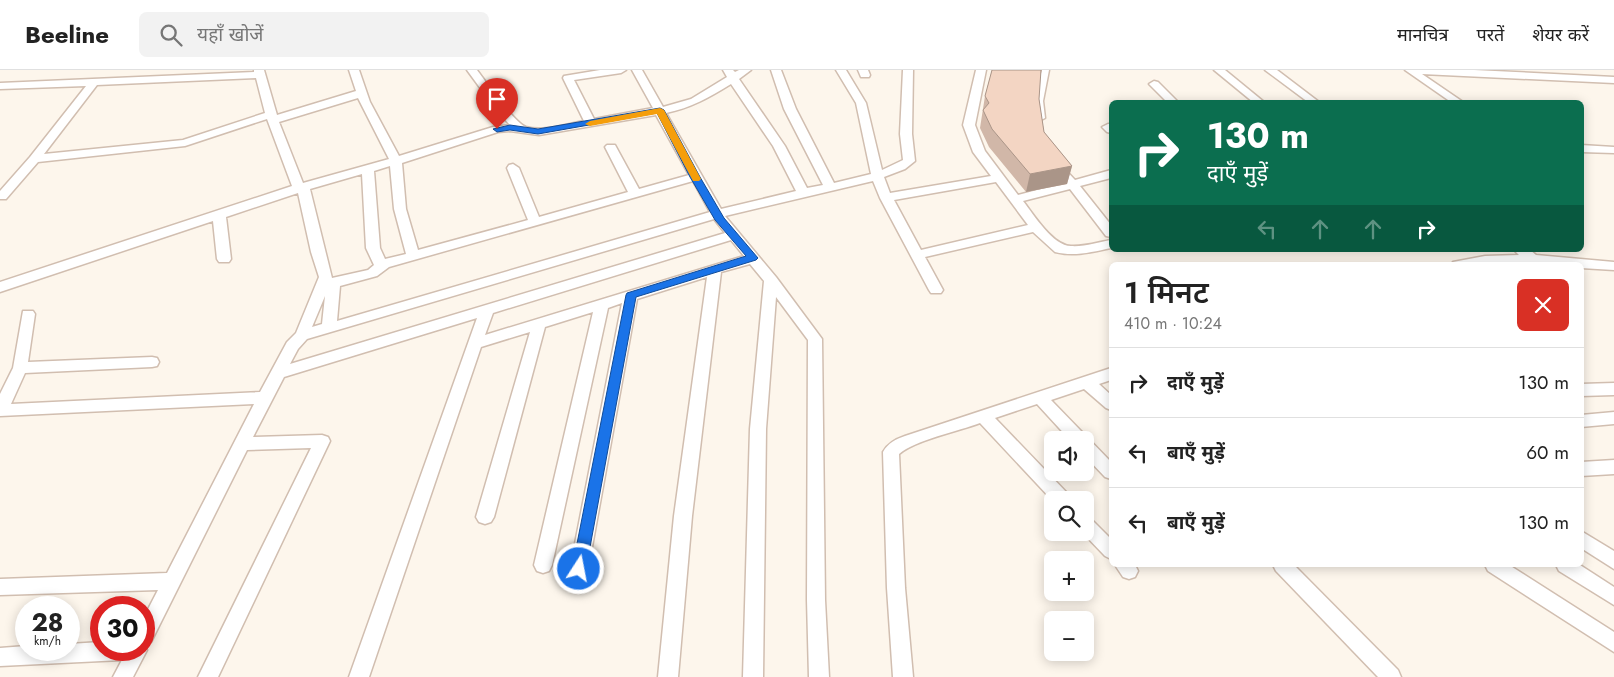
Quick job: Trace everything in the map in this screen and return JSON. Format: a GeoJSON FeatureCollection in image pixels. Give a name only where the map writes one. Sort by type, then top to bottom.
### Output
{"type":"FeatureCollection","features":[{"type":"Feature","properties":{"kind":"street"},"geometry":{"type":"LineString","coordinates":[[354,70],[362,93],[396,161],[400,209],[413,256]]}},
{"type":"Feature","properties":{"kind":"street"},"geometry":{"type":"LineString","coordinates":[[472,70],[501,109],[520,129]]}},
{"type":"Feature","properties":{"kind":"street"},"geometry":{"type":"LineString","coordinates":[[591,123],[568,78],[621,70]]}},
{"type":"Feature","properties":{"kind":"street"},"geometry":{"type":"LineString","coordinates":[[637,70],[695,177],[717,213],[815,339],[816,590],[819,677]]}},
{"type":"Feature","properties":{"kind":"street"},"geometry":{"type":"LineString","coordinates":[[0,287],[301,188],[396,161],[497,129],[510,128],[538,132],[696,102],[731,73],[746,70]]}},
{"type":"Feature","properties":{"kind":"street"},"geometry":{"type":"LineString","coordinates":[[776,70],[790,109],[829,186]]}},
{"type":"Feature","properties":{"kind":"street"},"geometry":{"type":"LineString","coordinates":[[840,70],[861,103],[877,175],[886,198],[936,290]]}},
{"type":"Feature","properties":{"kind":"street"},"geometry":{"type":"LineString","coordinates":[[302,335],[717,213],[877,175],[904,166],[909,161],[906,125],[908,70]]}},
{"type":"Feature","properties":{"kind":"street"},"geometry":{"type":"LineString","coordinates":[[981,70],[969,125],[979,152],[1036,227],[1060,249],[1073,251],[1109,244]]}},
{"type":"Feature","properties":{"kind":"street"},"geometry":{"type":"LineString","coordinates":[[1040,133],[1038,100],[1044,70]]}},
{"type":"Feature","properties":{"kind":"street"},"geometry":{"type":"LineString","coordinates":[[1219,70],[1256,100]]}},
{"type":"Feature","properties":{"kind":"street"},"geometry":{"type":"LineString","coordinates":[[1270,70],[1311,100]]}},
{"type":"Feature","properties":{"kind":"street"},"geometry":{"type":"LineString","coordinates":[[1410,70],[1614,80]]}},
{"type":"Feature","properties":{"kind":"street"},"geometry":{"type":"LineString","coordinates":[[1410,70],[1455,100]]}},
{"type":"Feature","properties":{"kind":"street"},"geometry":{"type":"LineString","coordinates":[[0,86],[259,72],[273,117],[301,188],[328,284],[329,328]]}},
{"type":"Feature","properties":{"kind":"street"},"geometry":{"type":"LineString","coordinates":[[731,73],[757,116],[779,146],[803,192]]}},
{"type":"Feature","properties":{"kind":"street"},"geometry":{"type":"LineString","coordinates":[[2,196],[34,159],[94,82]]}},
{"type":"Feature","properties":{"kind":"street"},"geometry":{"type":"LineString","coordinates":[[1154,84],[1171,100]]}},
{"type":"Feature","properties":{"kind":"street"},"geometry":{"type":"LineString","coordinates":[[34,159],[185,143],[362,93]]}},
{"type":"Feature","properties":{"kind":"street"},"geometry":{"type":"LineString","coordinates":[[611,146],[635,194]]}},
{"type":"Feature","properties":{"kind":"street"},"geometry":{"type":"LineString","coordinates":[[1584,148],[1614,150]]}},
{"type":"Feature","properties":{"kind":"street"},"geometry":{"type":"LineString","coordinates":[[1050,160],[1109,230]]}},
{"type":"Feature","properties":{"kind":"street"},"geometry":{"type":"LineString","coordinates":[[513,168],[535,222]]}},
{"type":"Feature","properties":{"kind":"street"},"geometry":{"type":"LineString","coordinates":[[368,169],[373,248],[378,261],[384,264]]}},
{"type":"Feature","properties":{"kind":"street"},"geometry":{"type":"LineString","coordinates":[[1016,199],[1109,176]]}},
{"type":"Feature","properties":{"kind":"street"},"geometry":{"type":"LineString","coordinates":[[155,614],[292,346],[302,335],[328,284],[372,273],[384,264],[695,177]]}},
{"type":"Feature","properties":{"kind":"street"},"geometry":{"type":"LineString","coordinates":[[886,198],[999,178]]}},
{"type":"Feature","properties":{"kind":"street"},"geometry":{"type":"LineString","coordinates":[[219,215],[224,259]]}},
{"type":"Feature","properties":{"kind":"street"},"geometry":{"type":"LineString","coordinates":[[917,255],[1036,227]]}},
{"type":"Feature","properties":{"kind":"street"},"geometry":{"type":"LineString","coordinates":[[278,373],[733,235]]}},
{"type":"Feature","properties":{"kind":"street"},"geometry":{"type":"LineString","coordinates":[[1524,252],[1533,259]]}},
{"type":"Feature","properties":{"kind":"street"},"geometry":{"type":"LineString","coordinates":[[477,343],[753,258]]}},
{"type":"Feature","properties":{"kind":"street"},"geometry":{"type":"LineString","coordinates":[[1474,262],[1533,259],[1568,262]]}},
{"type":"Feature","properties":{"kind":"street"},"geometry":{"type":"LineString","coordinates":[[1584,263],[1614,266]]}},
{"type":"Feature","properties":{"kind":"street"},"geometry":{"type":"LineString","coordinates":[[668,677],[683,516],[715,269]]}},
{"type":"Feature","properties":{"kind":"street"},"geometry":{"type":"LineString","coordinates":[[753,677],[758,429],[771,280]]}},
{"type":"Feature","properties":{"kind":"street"},"geometry":{"type":"LineString","coordinates":[[579,569],[631,295]]}},
{"type":"Feature","properties":{"kind":"street"},"geometry":{"type":"LineString","coordinates":[[543,565],[602,304]]}},
{"type":"Feature","properties":{"kind":"street"},"geometry":{"type":"LineString","coordinates":[[359,677],[487,310]]}},
{"type":"Feature","properties":{"kind":"street"},"geometry":{"type":"LineString","coordinates":[[28,314],[20,368],[0,410],[265,398]]}},
{"type":"Feature","properties":{"kind":"street"},"geometry":{"type":"LineString","coordinates":[[485,518],[539,324]]}},
{"type":"Feature","properties":{"kind":"street"},"geometry":{"type":"LineString","coordinates":[[20,368],[152,362]]}},
{"type":"Feature","properties":{"kind":"street"},"geometry":{"type":"LineString","coordinates":[[903,677],[896,588],[891,452],[911,440],[1041,399],[1109,375]]}},
{"type":"Feature","properties":{"kind":"street"},"geometry":{"type":"LineString","coordinates":[[1088,382],[1109,402]]}},
{"type":"Feature","properties":{"kind":"street"},"geometry":{"type":"LineString","coordinates":[[1584,390],[1614,389]]}},
{"type":"Feature","properties":{"kind":"street"},"geometry":{"type":"LineString","coordinates":[[1041,399],[1071,431]]}},
{"type":"Feature","properties":{"kind":"street"},"geometry":{"type":"LineString","coordinates":[[983,416],[1054,491]]}},
{"type":"Feature","properties":{"kind":"street"},"geometry":{"type":"LineString","coordinates":[[1584,421],[1614,418]]}},
{"type":"Feature","properties":{"kind":"street"},"geometry":{"type":"LineString","coordinates":[[208,677],[322,441],[242,444]]}},
{"type":"Feature","properties":{"kind":"street"},"geometry":{"type":"LineString","coordinates":[[1094,454],[1109,470]]}},
{"type":"Feature","properties":{"kind":"street"},"geometry":{"type":"LineString","coordinates":[[1584,468],[1614,467]]}},
{"type":"Feature","properties":{"kind":"street"},"geometry":{"type":"LineString","coordinates":[[1094,533],[1109,549]]}},
{"type":"Feature","properties":{"kind":"street"},"geometry":{"type":"LineString","coordinates":[[1584,540],[1614,561]]}},
{"type":"Feature","properties":{"kind":"street"},"geometry":{"type":"LineString","coordinates":[[1284,567],[1391,677]]}},
{"type":"Feature","properties":{"kind":"street"},"geometry":{"type":"LineString","coordinates":[[1497,567],[1614,643]]}},
{"type":"Feature","properties":{"kind":"street"},"geometry":{"type":"LineString","coordinates":[[1568,567],[1614,597]]}},
{"type":"Feature","properties":{"kind":"street"},"geometry":{"type":"LineString","coordinates":[[0,587],[172,581]]}},
{"type":"Feature","properties":{"kind":"street"},"geometry":{"type":"LineString","coordinates":[[0,657],[90,652]]}},
{"type":"Feature","properties":{"kind":"street"},"geometry":{"type":"LineString","coordinates":[[123,677],[131,661]]}},
{"type":"Feature","properties":{"kind":"building"},"geometry":{"type":"Polygon","coordinates":[[[992,70],[1041,70],[1039,99],[1044,132],[1072,166],[1030,174],[992,129],[983,110],[989,103],[985,96],[992,70]]]}},
{"type":"Feature","properties":{"kind":"slow traffic"},"geometry":{"type":"LineString","coordinates":[[590,124],[660,110],[696,179]]}},
{"type":"Feature","properties":{"kind":"route"},"geometry":{"type":"LineString","coordinates":[[497,129],[510,128],[538,132],[636,116],[660,110],[720,220],[753,258],[631,295],[579,569]]}}]}
